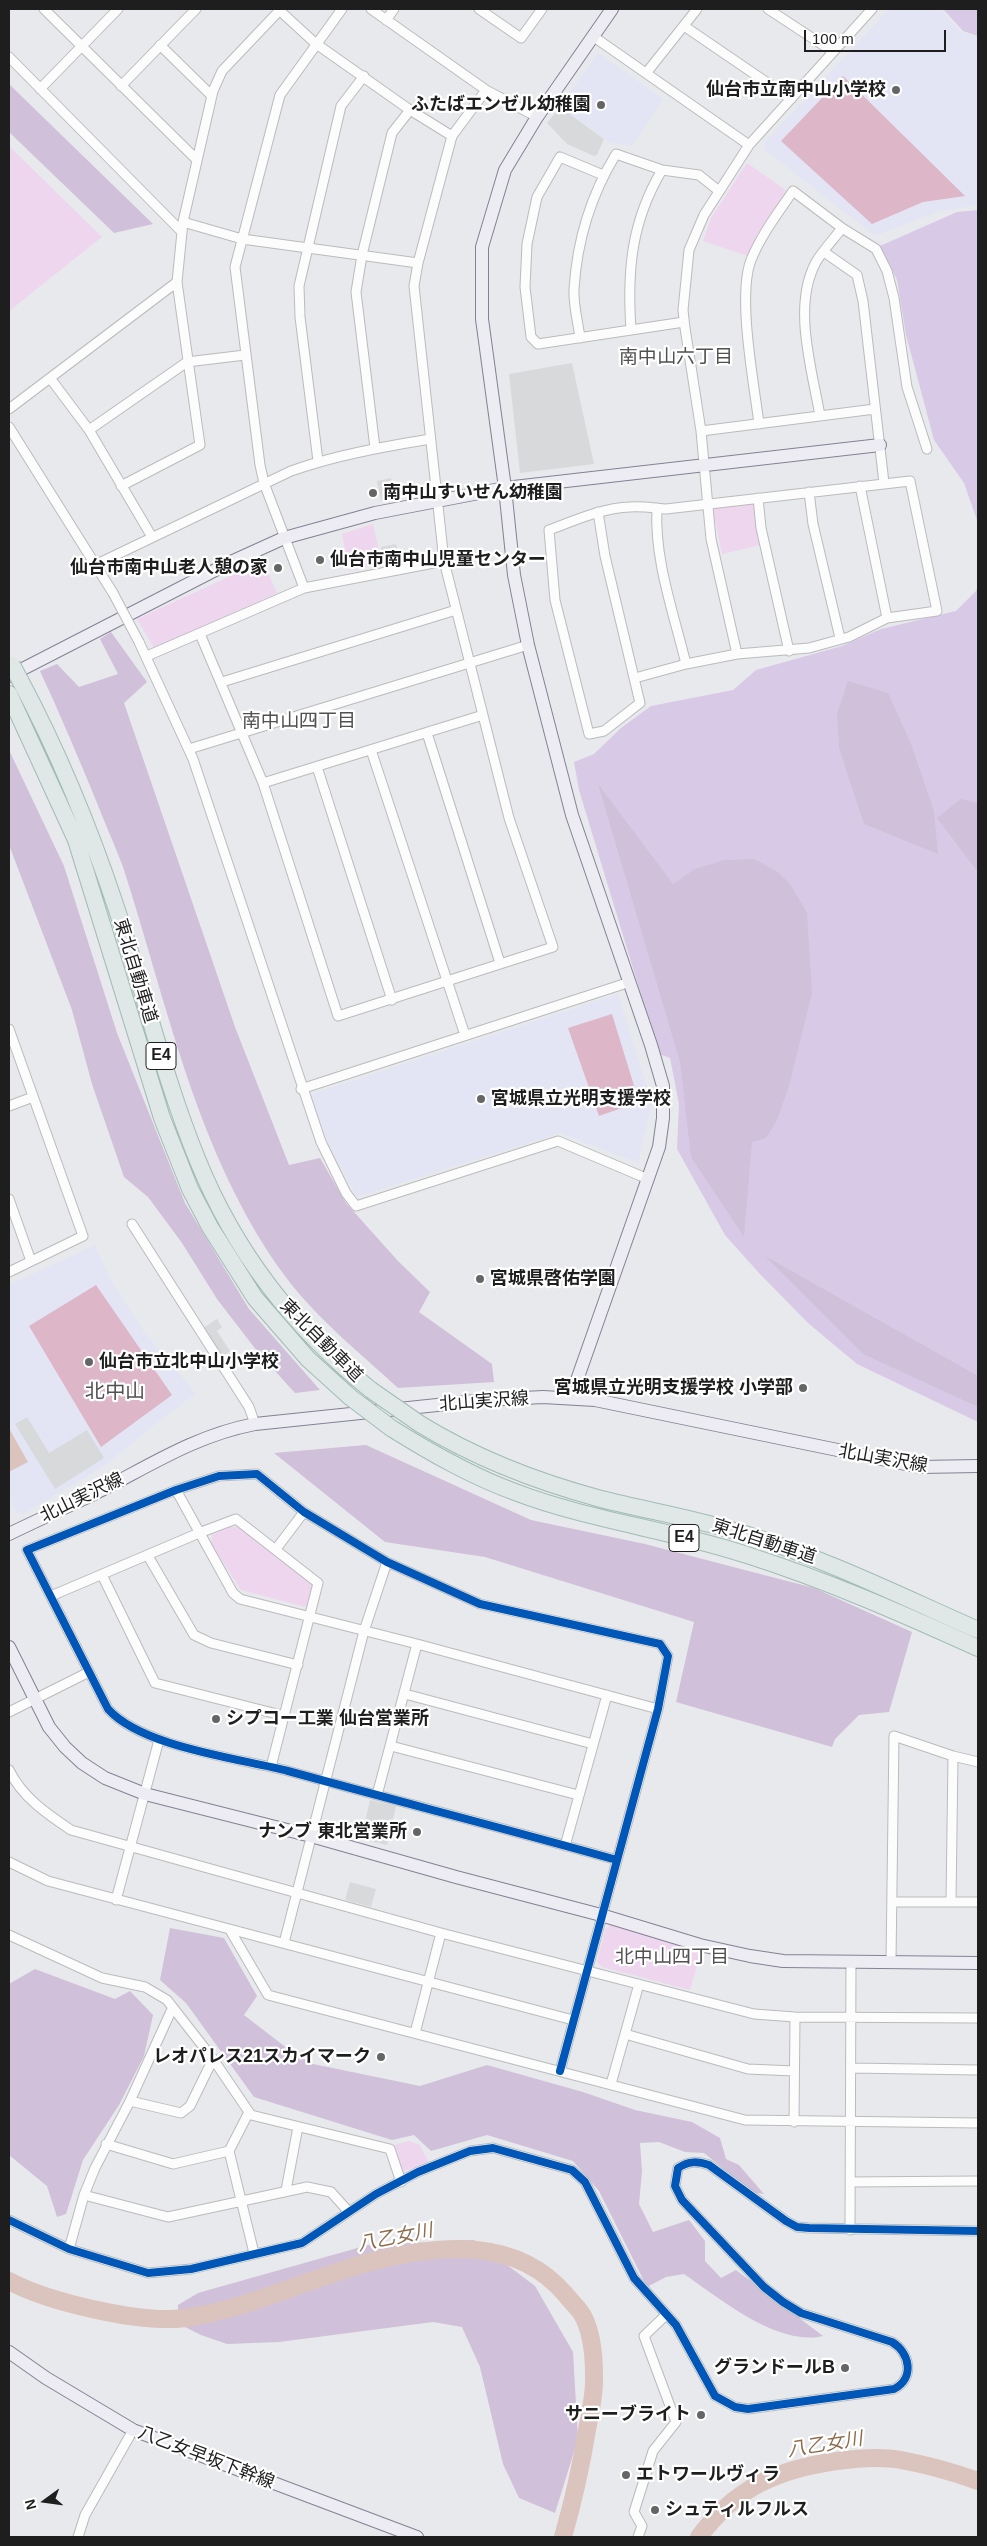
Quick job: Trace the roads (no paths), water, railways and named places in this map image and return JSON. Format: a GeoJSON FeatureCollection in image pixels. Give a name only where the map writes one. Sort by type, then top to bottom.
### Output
{"type":"FeatureCollection","features":[{"type":"Feature","properties":{"kind":"highway","name":"東北自動車道"},"geometry":{"type":"LineString","coordinates":[[12,670],[44,726],[82,812],[116,908],[184,1126],[218,1203],[259,1273],[282,1304],[328,1354],[371,1390],[420,1424],[477,1455],[531,1477],[602,1499],[718,1526],[818,1559],[978,1630]]}},
{"type":"Feature","properties":{"kind":"highway","name":"東北自動車道"},"geometry":{"type":"LineString","coordinates":[[9,694],[76,840],[162,1118],[190,1189],[232,1264],[255,1298],[279,1329],[308,1359],[350,1397],[391,1428],[444,1461],[515,1492],[598,1517],[748,1555],[855,1595],[978,1648]]}},
{"type":"Feature","properties":{"kind":"street"},"geometry":{"type":"LineString","coordinates":[[44,9],[197,160]]}},
{"type":"Feature","properties":{"kind":"street"},"geometry":{"type":"LineString","coordinates":[[40,88],[118,9]]}},
{"type":"Feature","properties":{"kind":"street"},"geometry":{"type":"LineString","coordinates":[[121,86],[196,9]]}},
{"type":"Feature","properties":{"kind":"street"},"geometry":{"type":"LineString","coordinates":[[304,588],[264,483],[260,466],[235,267],[280,95],[315,43],[342,9]]}},
{"type":"Feature","properties":{"kind":"street"},"geometry":{"type":"LineString","coordinates":[[371,9],[486,90],[537,118]]}},
{"type":"Feature","properties":{"kind":"street"},"geometry":{"type":"LineString","coordinates":[[386,20],[394,9]]}},
{"type":"Feature","properties":{"kind":"street"},"geometry":{"type":"LineString","coordinates":[[479,9],[521,38],[542,9]]}},
{"type":"Feature","properties":{"kind":"street"},"geometry":{"type":"LineString","coordinates":[[570,1397],[659,1146],[663,1118],[663,1086],[630,982],[572,815],[528,645],[514,575],[505,488],[482,319],[482,247],[505,170],[537,118],[612,9]]}},
{"type":"Feature","properties":{"kind":"street"},"geometry":{"type":"LineString","coordinates":[[647,72],[697,9]]}},
{"type":"Feature","properties":{"kind":"street"},"geometry":{"type":"LineString","coordinates":[[768,9],[832,51]]}},
{"type":"Feature","properties":{"kind":"street"},"geometry":{"type":"LineString","coordinates":[[737,654],[711,539],[701,431],[684,322],[683,310],[689,250],[704,215],[749,144],[872,9]]}},
{"type":"Feature","properties":{"kind":"street"},"geometry":{"type":"LineString","coordinates":[[121,486],[200,445],[177,282],[182,227],[212,96],[222,71],[279,10],[315,43],[410,110],[452,136]]}},
{"type":"Feature","properties":{"kind":"street"},"geometry":{"type":"LineString","coordinates":[[684,26],[791,99]]}},
{"type":"Feature","properties":{"kind":"street"},"geometry":{"type":"LineString","coordinates":[[594,36],[749,144]]}},
{"type":"Feature","properties":{"kind":"street"},"geometry":{"type":"LineString","coordinates":[[160,45],[212,96]]}},
{"type":"Feature","properties":{"kind":"street"},"geometry":{"type":"LineString","coordinates":[[9,57],[182,227],[242,239],[418,263]]}},
{"type":"Feature","properties":{"kind":"street"},"geometry":{"type":"LineString","coordinates":[[318,461],[300,317],[299,286],[306,248],[341,106],[364,76]]}},
{"type":"Feature","properties":{"kind":"street"},"geometry":{"type":"LineString","coordinates":[[200,634],[222,682],[263,783],[338,1016],[447,983],[500,963],[553,947],[510,818],[444,561],[436,502],[414,286],[418,263],[452,136],[486,90]]}},
{"type":"Feature","properties":{"kind":"street"},"geometry":{"type":"LineString","coordinates":[[374,448],[356,292],[362,255],[392,133],[410,110]]}},
{"type":"Feature","properties":{"kind":"street"},"geometry":{"type":"LineString","coordinates":[[580,338],[574,290],[581,240],[590,206],[603,175],[616,154],[662,170],[699,175],[719,191]]}},
{"type":"Feature","properties":{"kind":"street"},"geometry":{"type":"LineString","coordinates":[[603,175],[560,157],[537,197],[527,244],[525,287],[531,337],[538,344],[684,322]]}},
{"type":"Feature","properties":{"kind":"street"},"geometry":{"type":"LineString","coordinates":[[631,330],[628,293],[630,257],[648,193],[662,170]]}},
{"type":"Feature","properties":{"kind":"street"},"geometry":{"type":"LineString","coordinates":[[759,424],[745,300],[750,261],[769,225],[793,191],[842,228],[876,249],[887,271],[894,298],[907,387],[927,449]]}},
{"type":"Feature","properties":{"kind":"street"},"geometry":{"type":"LineString","coordinates":[[820,416],[803,313],[807,287],[816,261],[842,228]]}},
{"type":"Feature","properties":{"kind":"street"},"geometry":{"type":"LineString","coordinates":[[824,252],[857,275],[863,300],[884,483]]}},
{"type":"Feature","properties":{"kind":"street"},"geometry":{"type":"LineString","coordinates":[[9,409],[177,282]]}},
{"type":"Feature","properties":{"kind":"street"},"geometry":{"type":"LineString","coordinates":[[89,430],[187,362],[245,354]]}},
{"type":"Feature","properties":{"kind":"street"},"geometry":{"type":"LineString","coordinates":[[50,378],[89,430],[152,537]]}},
{"type":"Feature","properties":{"kind":"street"},"geometry":{"type":"LineString","coordinates":[[701,431],[875,409]]}},
{"type":"Feature","properties":{"kind":"street"},"geometry":{"type":"LineString","coordinates":[[9,426],[112,593],[147,656],[189,749],[321,1142],[346,1193],[356,1206],[558,1142],[648,1178]]}},
{"type":"Feature","properties":{"kind":"street"},"geometry":{"type":"LineString","coordinates":[[95,565],[264,483],[318,461],[374,448],[430,439]]}},
{"type":"Feature","properties":{"kind":"street"},"geometry":{"type":"LineString","coordinates":[[12,670],[222,566],[284,538],[375,513],[505,488],[880,445]]}},
{"type":"Feature","properties":{"kind":"street"},"geometry":{"type":"LineString","coordinates":[[598,512],[605,556],[634,678],[640,702],[604,731],[589,734],[555,600],[549,530],[598,512],[631,507],[657,508],[707,504],[910,481],[937,611],[887,618],[840,638],[809,648],[737,654],[686,664],[634,678]]}},
{"type":"Feature","properties":{"kind":"street"},"geometry":{"type":"LineString","coordinates":[[860,486],[887,618]]}},
{"type":"Feature","properties":{"kind":"street"},"geometry":{"type":"LineString","coordinates":[[809,492],[813,524],[840,638]]}},
{"type":"Feature","properties":{"kind":"street"},"geometry":{"type":"LineString","coordinates":[[758,498],[761,528],[789,651]]}},
{"type":"Feature","properties":{"kind":"street"},"geometry":{"type":"LineString","coordinates":[[657,508],[656,529],[662,564],[686,664]]}},
{"type":"Feature","properties":{"kind":"street"},"geometry":{"type":"LineString","coordinates":[[147,656],[304,588],[444,561]]}},
{"type":"Feature","properties":{"kind":"street"},"geometry":{"type":"LineString","coordinates":[[222,682],[456,610]]}},
{"type":"Feature","properties":{"kind":"street"},"geometry":{"type":"LineString","coordinates":[[189,749],[528,645]]}},
{"type":"Feature","properties":{"kind":"street"},"geometry":{"type":"LineString","coordinates":[[263,783],[483,715]]}},
{"type":"Feature","properties":{"kind":"street"},"geometry":{"type":"LineString","coordinates":[[427,733],[500,963]]}},
{"type":"Feature","properties":{"kind":"street"},"geometry":{"type":"LineString","coordinates":[[370,750],[465,1035]]}},
{"type":"Feature","properties":{"kind":"street"},"geometry":{"type":"LineString","coordinates":[[317,767],[392,1000]]}},
{"type":"Feature","properties":{"kind":"street"},"geometry":{"type":"LineString","coordinates":[[302,1089],[630,982]]}},
{"type":"Feature","properties":{"kind":"street"},"geometry":{"type":"LineString","coordinates":[[9,1029],[83,1236],[9,1272]]}},
{"type":"Feature","properties":{"kind":"street"},"geometry":{"type":"LineString","coordinates":[[9,1106],[34,1097]]}},
{"type":"Feature","properties":{"kind":"street"},"geometry":{"type":"LineString","coordinates":[[9,1199],[12,1219],[31,1261]]}},
{"type":"Feature","properties":{"kind":"street"},"geometry":{"type":"LineString","coordinates":[[132,1224],[249,1407],[255,1424]]}},
{"type":"Feature","properties":{"kind":"street","name":"北山実沢線"},"geometry":{"type":"LineString","coordinates":[[9,1534],[92,1495],[201,1438],[224,1430],[255,1424],[485,1400],[570,1397],[623,1404],[920,1467],[978,1466]]}},
{"type":"Feature","properties":{"kind":"street"},"geometry":{"type":"LineString","coordinates":[[560,2072],[658,1709],[668,1656],[660,1644],[480,1604],[387,1562],[304,1512],[257,1474],[219,1476],[176,1490],[27,1550],[108,1710],[118,1720],[159,1740],[271,1767],[616,1860]]}},
{"type":"Feature","properties":{"kind":"street"},"geometry":{"type":"LineString","coordinates":[[176,1490],[233,1593],[240,1598],[658,1709]]}},
{"type":"Feature","properties":{"kind":"street"},"geometry":{"type":"LineString","coordinates":[[276,1549],[304,1512]]}},
{"type":"Feature","properties":{"kind":"street"},"geometry":{"type":"LineString","coordinates":[[51,1596],[236,1519],[276,1549],[318,1583],[308,1615],[298,1666],[271,1767]]}},
{"type":"Feature","properties":{"kind":"street"},"geometry":{"type":"LineString","coordinates":[[148,1556],[194,1635],[210,1643],[298,1666]]}},
{"type":"Feature","properties":{"kind":"street"},"geometry":{"type":"LineString","coordinates":[[284,1943],[311,1836],[327,1782],[364,1631],[387,1562]]}},
{"type":"Feature","properties":{"kind":"street"},"geometry":{"type":"LineString","coordinates":[[102,1575],[155,1683],[285,1716]]}},
{"type":"Feature","properties":{"kind":"street"},"geometry":{"type":"LineString","coordinates":[[377,1795],[417,1644]]}},
{"type":"Feature","properties":{"kind":"street"},"geometry":{"type":"LineString","coordinates":[[9,1647],[48,1727],[82,1763],[105,1778],[145,1794],[311,1836],[601,1915],[700,1945],[750,1956],[783,1961],[978,1963]]}},
{"type":"Feature","properties":{"kind":"street"},"geometry":{"type":"LineString","coordinates":[[9,1712],[89,1672]]}},
{"type":"Feature","properties":{"kind":"street"},"geometry":{"type":"LineString","coordinates":[[405,1694],[593,1744]]}},
{"type":"Feature","properties":{"kind":"street"},"geometry":{"type":"LineString","coordinates":[[566,1846],[578,1795],[607,1695]]}},
{"type":"Feature","properties":{"kind":"street"},"geometry":{"type":"LineString","coordinates":[[891,1961],[894,1736],[978,1762]]}},
{"type":"Feature","properties":{"kind":"street"},"geometry":{"type":"LineString","coordinates":[[116,1900],[159,1740]]}},
{"type":"Feature","properties":{"kind":"street"},"geometry":{"type":"LineString","coordinates":[[391,1746],[578,1795]]}},
{"type":"Feature","properties":{"kind":"street"},"geometry":{"type":"LineString","coordinates":[[952,1902],[954,1756]]}},
{"type":"Feature","properties":{"kind":"street"},"geometry":{"type":"LineString","coordinates":[[9,1770],[14,1780],[40,1809],[71,1830],[130,1848],[441,1933],[754,2014],[795,2017],[978,2018]]}},
{"type":"Feature","properties":{"kind":"street"},"geometry":{"type":"LineString","coordinates":[[9,1862],[48,1881],[573,2020]]}},
{"type":"Feature","properties":{"kind":"street"},"geometry":{"type":"LineString","coordinates":[[892,1902],[978,1902]]}},
{"type":"Feature","properties":{"kind":"street"},"geometry":{"type":"LineString","coordinates":[[230,1930],[268,1995],[745,2120],[978,2123]]}},
{"type":"Feature","properties":{"kind":"street"},"geometry":{"type":"LineString","coordinates":[[415,2033],[441,1933]]}},
{"type":"Feature","properties":{"kind":"street"},"geometry":{"type":"LineString","coordinates":[[9,1935],[102,1978],[145,1987],[167,2000],[172,2009],[213,2059],[251,2115],[390,2149],[401,2182]]}},
{"type":"Feature","properties":{"kind":"street"},"geometry":{"type":"LineString","coordinates":[[850,2230],[851,1961]]}},
{"type":"Feature","properties":{"kind":"street"},"geometry":{"type":"LineString","coordinates":[[611,2084],[639,1984]]}},
{"type":"Feature","properties":{"kind":"street"},"geometry":{"type":"LineString","coordinates":[[69,2249],[84,2195],[106,2144],[130,2101],[172,2009]]}},
{"type":"Feature","properties":{"kind":"street"},"geometry":{"type":"LineString","coordinates":[[794,2122],[795,2017]]}},
{"type":"Feature","properties":{"kind":"street"},"geometry":{"type":"LineString","coordinates":[[625,2034],[748,2069],[794,2071]]}},
{"type":"Feature","properties":{"kind":"street"},"geometry":{"type":"LineString","coordinates":[[130,2101],[181,2114],[190,2106],[213,2059]]}},
{"type":"Feature","properties":{"kind":"street"},"geometry":{"type":"LineString","coordinates":[[851,2068],[978,2070]]}},
{"type":"Feature","properties":{"kind":"street"},"geometry":{"type":"LineString","coordinates":[[249,2112],[229,2151],[254,2253]]}},
{"type":"Feature","properties":{"kind":"street"},"geometry":{"type":"LineString","coordinates":[[286,2190],[298,2127]]}},
{"type":"Feature","properties":{"kind":"street"},"geometry":{"type":"LineString","coordinates":[[106,2144],[173,2164],[229,2151]]}},
{"type":"Feature","properties":{"kind":"street"},"geometry":{"type":"LineString","coordinates":[[9,2220],[69,2249],[148,2273],[191,2269],[302,2243],[348,2211],[418,2172],[480,2148],[493,2148],[572,2170],[585,2182],[634,2278],[685,2338],[715,2396],[735,2407],[762,2408],[894,2389],[902,2385],[909,2362],[900,2347],[892,2342],[801,2314],[764,2286],[682,2200],[675,2186],[678,2168],[687,2163],[698,2161],[709,2165],[797,2227],[850,2230],[978,2231]]}},
{"type":"Feature","properties":{"kind":"street"},"geometry":{"type":"LineString","coordinates":[[850,2182],[978,2181]]}},
{"type":"Feature","properties":{"kind":"street"},"geometry":{"type":"LineString","coordinates":[[84,2195],[168,2217],[307,2186],[331,2192],[348,2211]]}},
{"type":"Feature","properties":{"kind":"street"},"geometry":{"type":"LineString","coordinates":[[638,2537],[642,2526],[634,2512],[653,2451],[676,2422],[644,2336],[666,2315]]}},
{"type":"Feature","properties":{"kind":"street","name":"八乙女早坂下幹線"},"geometry":{"type":"LineString","coordinates":[[9,2352],[46,2378],[133,2430],[417,2537]]}},
{"type":"Feature","properties":{"kind":"street"},"geometry":{"type":"LineString","coordinates":[[78,2537],[85,2515],[133,2430]]}},
{"type":"Feature","properties":{"kind":"waterway","name":"八乙女川"},"geometry":{"type":"LineString","coordinates":[[9,2281],[70,2304],[144,2318],[166,2319],[185,2318],[233,2308],[327,2275],[399,2255],[451,2249],[477,2250],[501,2254],[525,2263],[546,2276],[583,2315],[592,2346],[594,2362],[592,2403],[579,2471],[563,2537]]}},
{"type":"Feature","properties":{"kind":"waterway","name":"八乙女川"},"geometry":{"type":"LineString","coordinates":[[699,2537],[727,2506],[743,2494],[759,2484],[796,2469],[861,2458],[893,2459],[931,2466],[978,2481]]}},
{"type":"Feature","properties":{"kind":"place","name":"仙台市立南中山小学校"},"geometry":{"type":"Point","coordinates":[896,90]}},
{"type":"Feature","properties":{"kind":"place","name":"ふたばエンゼル幼稚園"},"geometry":{"type":"Point","coordinates":[601,105]}},
{"type":"Feature","properties":{"kind":"place","name":"南中山すいせん幼稚園"},"geometry":{"type":"Point","coordinates":[373,493]}},
{"type":"Feature","properties":{"kind":"place","name":"仙台市南中山児童センター"},"geometry":{"type":"Point","coordinates":[320,560]}},
{"type":"Feature","properties":{"kind":"place","name":"仙台市南中山老人憩の家"},"geometry":{"type":"Point","coordinates":[278,568]}},
{"type":"Feature","properties":{"kind":"place","name":"宮城県立光明支援学校"},"geometry":{"type":"Point","coordinates":[481,1099]}},
{"type":"Feature","properties":{"kind":"place","name":"宮城県啓佑学園"},"geometry":{"type":"Point","coordinates":[480,1279]}},
{"type":"Feature","properties":{"kind":"place","name":"仙台市立北中山小学校"},"geometry":{"type":"Point","coordinates":[89,1362]}},
{"type":"Feature","properties":{"kind":"place","name":"宮城県立光明支援学校 小学部"},"geometry":{"type":"Point","coordinates":[803,1388]}},
{"type":"Feature","properties":{"kind":"place","name":"シプコー工業 仙台営業所"},"geometry":{"type":"Point","coordinates":[216,1719]}},
{"type":"Feature","properties":{"kind":"place","name":"ナンブ 東北営業所"},"geometry":{"type":"Point","coordinates":[417,1832]}},
{"type":"Feature","properties":{"kind":"place","name":"レオパレス21スカイマーク"},"geometry":{"type":"Point","coordinates":[381,2057]}},
{"type":"Feature","properties":{"kind":"place","name":"グランドールB"},"geometry":{"type":"Point","coordinates":[845,2368]}},
{"type":"Feature","properties":{"kind":"place","name":"サニーブライト"},"geometry":{"type":"Point","coordinates":[701,2415]}},
{"type":"Feature","properties":{"kind":"place","name":"エトワールヴィラ"},"geometry":{"type":"Point","coordinates":[626,2475]}},
{"type":"Feature","properties":{"kind":"place","name":"シュティルフルス"},"geometry":{"type":"Point","coordinates":[655,2510]}},
{"type":"Feature","properties":{"kind":"district","name":"南中山六丁目"},"geometry":{"type":"Point","coordinates":[676,358]}},
{"type":"Feature","properties":{"kind":"district","name":"南中山四丁目"},"geometry":{"type":"Point","coordinates":[299,722]}},
{"type":"Feature","properties":{"kind":"district","name":"北中山"},"geometry":{"type":"Point","coordinates":[115,1392]}},
{"type":"Feature","properties":{"kind":"district","name":"北中山四丁目"},"geometry":{"type":"Point","coordinates":[672,1958]}}]}
